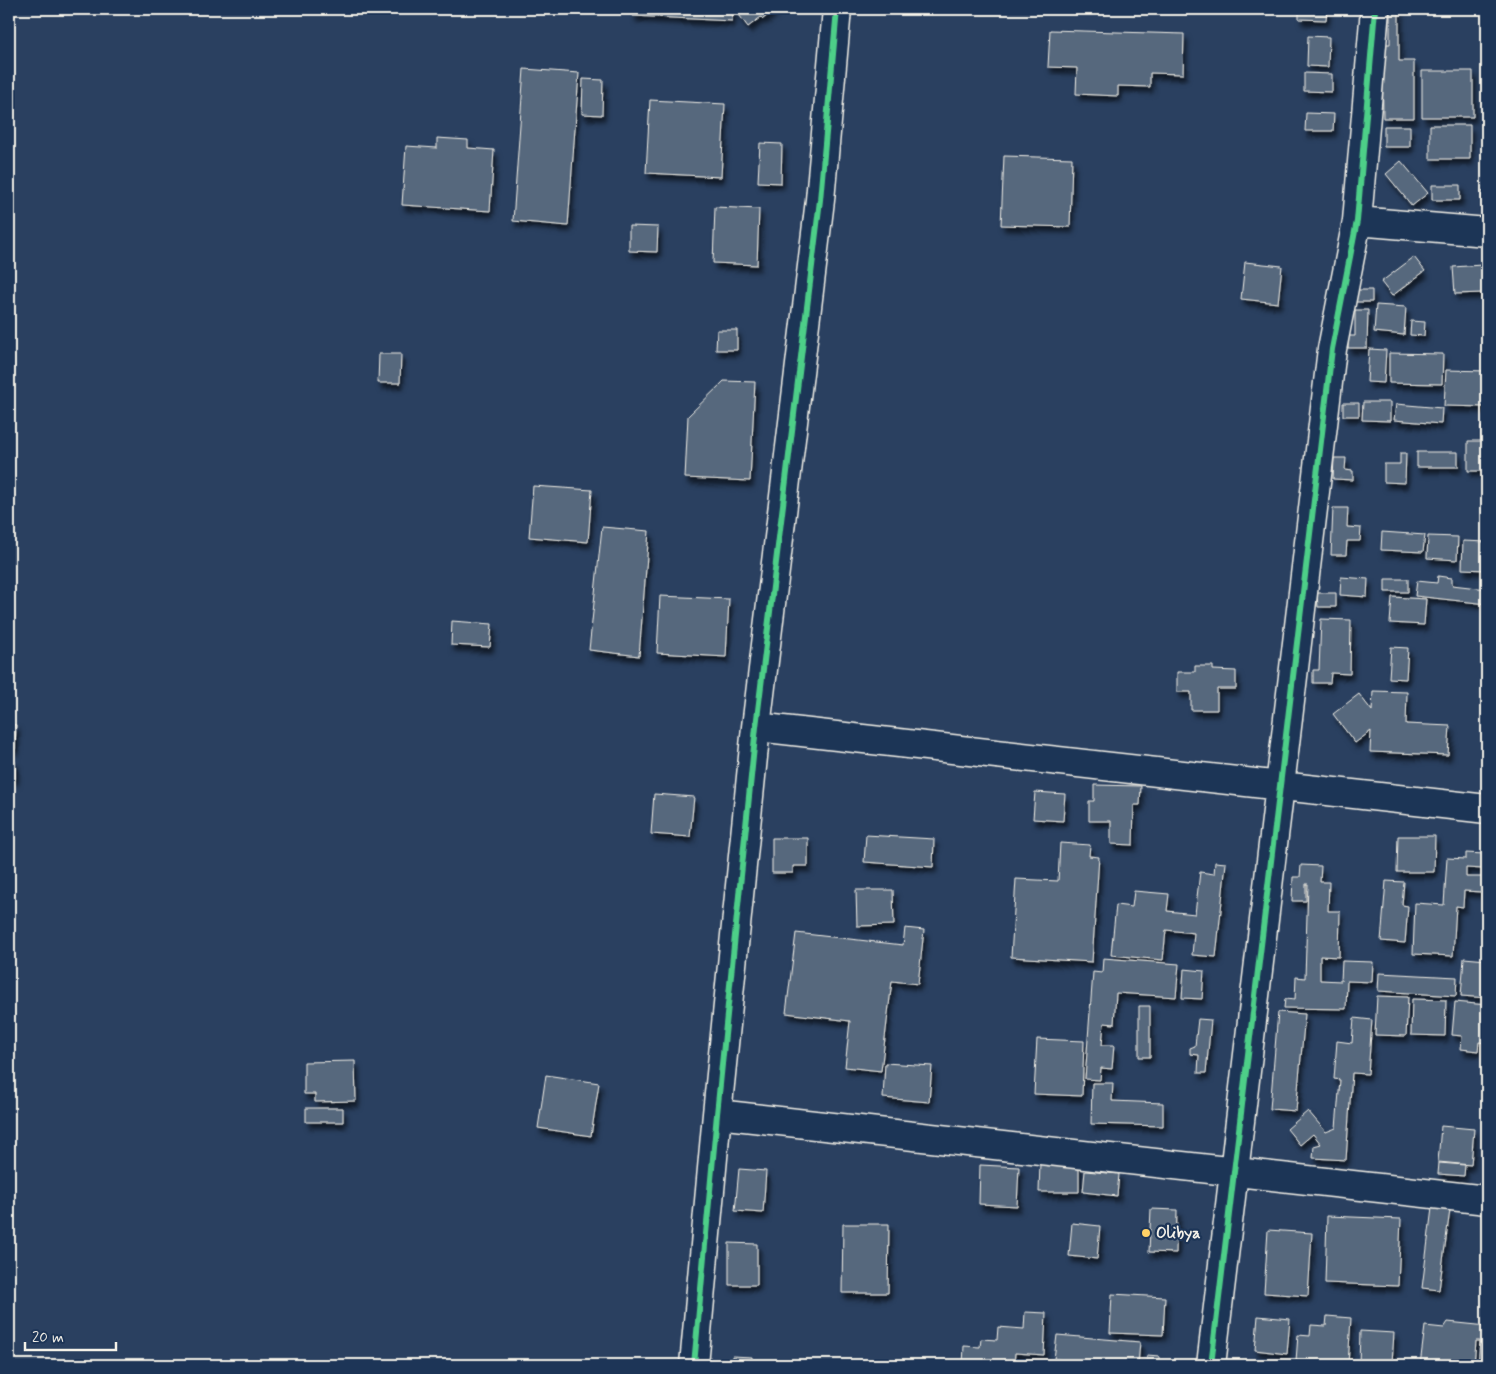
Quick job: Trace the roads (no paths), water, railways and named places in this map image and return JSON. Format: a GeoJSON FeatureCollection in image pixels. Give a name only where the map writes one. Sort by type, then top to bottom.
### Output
{"type":"FeatureCollection","features":[{"type":"Feature","properties":{"kind":"street"},"geometry":{"type":"LineString","coordinates":[[694,1365],[756,727],[820,200],[837,9]]}},
{"type":"Feature","properties":{"kind":"street"},"geometry":{"type":"LineString","coordinates":[[1211,1365],[1332,350],[1357,221],[1376,9]]}},
{"type":"Feature","properties":{"kind":"street"},"geometry":{"type":"LineString","coordinates":[[1357,221],[1487,232]]}},
{"type":"Feature","properties":{"kind":"street"},"geometry":{"type":"LineString","coordinates":[[756,727],[1487,808]]}},
{"type":"Feature","properties":{"kind":"street"},"geometry":{"type":"LineString","coordinates":[[717,1114],[1487,1200]]}},
{"type":"Feature","properties":{"kind":"place","name":"Olibya"},"geometry":{"type":"Point","coordinates":[1146,1233]}}]}
